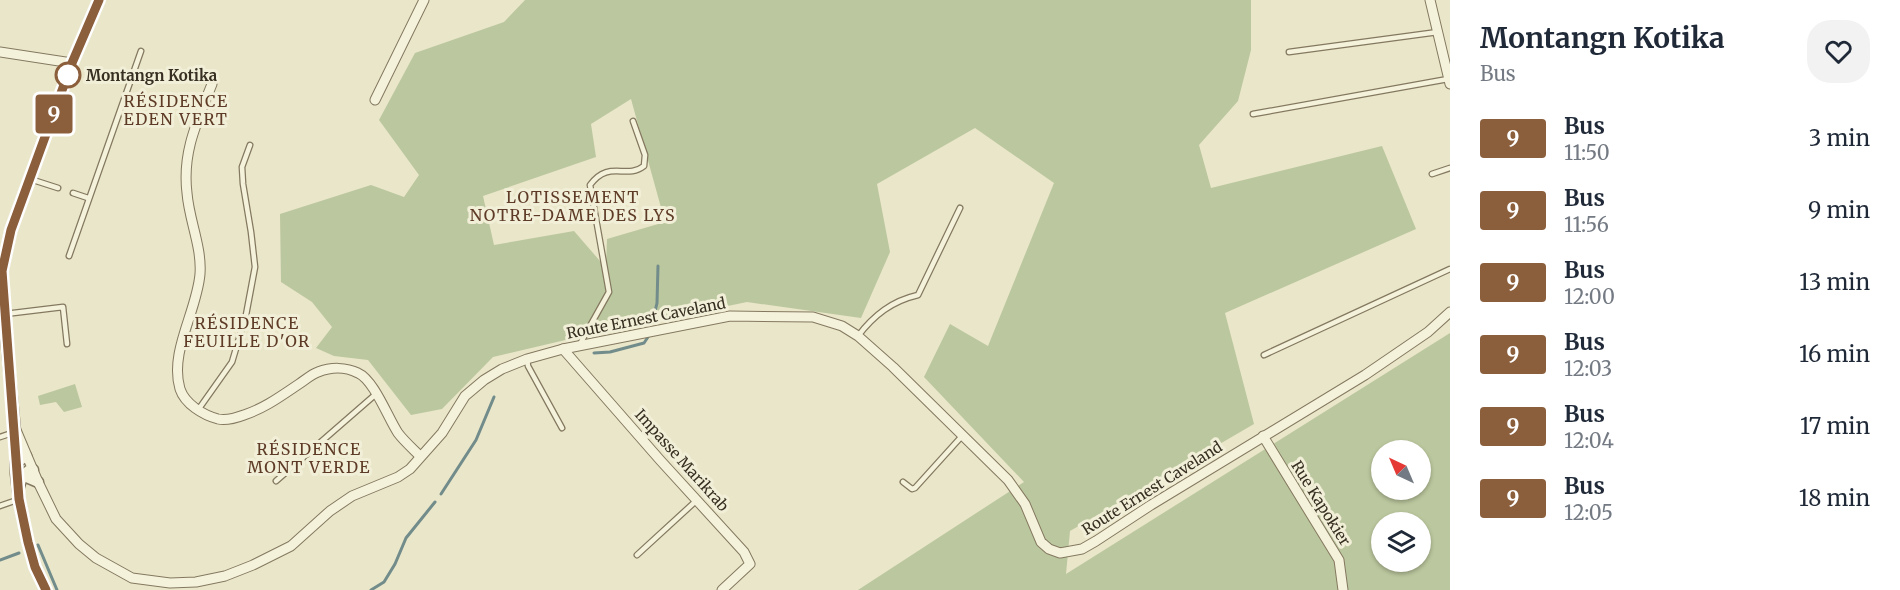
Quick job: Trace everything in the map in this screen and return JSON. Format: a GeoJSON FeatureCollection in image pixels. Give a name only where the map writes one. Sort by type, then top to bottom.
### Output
{"type":"FeatureCollection","features":[{"type":"Feature","properties":{"kind":"street"},"geometry":{"type":"LineString","coordinates":[[46,590],[35,567],[19,495],[1,271],[11,230],[72,63],[99,0]]}},
{"type":"Feature","properties":{"kind":"street"},"geometry":{"type":"LineString","coordinates":[[375,100],[424,0]]}},
{"type":"Feature","properties":{"kind":"street"},"geometry":{"type":"LineString","coordinates":[[1430,0],[1449,81]]}},
{"type":"Feature","properties":{"kind":"street"},"geometry":{"type":"LineString","coordinates":[[0,51],[72,63]]}},
{"type":"Feature","properties":{"kind":"street"},"geometry":{"type":"LineString","coordinates":[[212,84],[190,138],[186,161],[187,194],[200,271],[197,292],[177,360],[181,392],[189,404],[198,410],[219,420],[232,419],[262,409],[318,372],[342,368],[361,374],[377,394],[399,433],[420,456]]}},
{"type":"Feature","properties":{"kind":"street","name":"Route Ernest Caveland"},"geometry":{"type":"LineString","coordinates":[[38,482],[56,519],[66,532],[96,558],[132,578],[170,583],[196,582],[225,576],[291,546],[330,511],[352,496],[398,477],[410,469],[442,433],[465,396],[502,369],[526,359],[564,349],[730,316],[813,317],[842,326],[858,336],[893,367],[1008,480],[1025,504],[1041,542],[1049,549],[1060,553],[1082,549],[1096,541],[1403,350],[1450,312]]}},
{"type":"Feature","properties":{"kind":"street","name":"Impasse Marikrab"},"geometry":{"type":"LineString","coordinates":[[564,349],[660,460],[734,540],[750,564],[722,590]]}},
{"type":"Feature","properties":{"kind":"street"},"geometry":{"type":"LineString","coordinates":[[15,430],[26,456],[28,473],[19,495]]}},
{"type":"Feature","properties":{"kind":"street","name":"Rue Kapokier"},"geometry":{"type":"LineString","coordinates":[[1263,436],[1339,560],[1343,590]]}},
{"type":"Feature","properties":{"kind":"street"},"geometry":{"type":"LineString","coordinates":[[16,462],[26,456]]}},
{"type":"Feature","properties":{"kind":"street"},"geometry":{"type":"LineString","coordinates":[[28,473],[38,482]]}},
{"type":"Feature","properties":{"kind":"street"},"geometry":{"type":"LineString","coordinates":[[132,578],[134,590]]}},
{"type":"Feature","properties":{"kind":"lane"},"geometry":{"type":"LineString","coordinates":[[1289,51],[1438,32]]}},
{"type":"Feature","properties":{"kind":"lane"},"geometry":{"type":"LineString","coordinates":[[69,256],[141,51]]}},
{"type":"Feature","properties":{"kind":"lane"},"geometry":{"type":"LineString","coordinates":[[1253,114],[1449,81]]}},
{"type":"Feature","properties":{"kind":"lane"},"geometry":{"type":"LineString","coordinates":[[579,346],[609,292],[590,185],[597,175],[612,170],[638,171],[644,166],[645,155],[633,122]]}},
{"type":"Feature","properties":{"kind":"lane"},"geometry":{"type":"LineString","coordinates":[[198,410],[232,362],[246,315],[255,267],[242,167],[250,145]]}},
{"type":"Feature","properties":{"kind":"lane"},"geometry":{"type":"LineString","coordinates":[[1432,174],[1450,168]]}},
{"type":"Feature","properties":{"kind":"lane"},"geometry":{"type":"LineString","coordinates":[[30,179],[58,188]]}},
{"type":"Feature","properties":{"kind":"lane"},"geometry":{"type":"LineString","coordinates":[[73,193],[88,198]]}},
{"type":"Feature","properties":{"kind":"lane"},"geometry":{"type":"LineString","coordinates":[[858,336],[879,312],[902,299],[918,295],[960,208]]}},
{"type":"Feature","properties":{"kind":"lane"},"geometry":{"type":"LineString","coordinates":[[1264,355],[1450,269]]}},
{"type":"Feature","properties":{"kind":"lane"},"geometry":{"type":"LineString","coordinates":[[4,314],[63,307],[67,344]]}},
{"type":"Feature","properties":{"kind":"lane"},"geometry":{"type":"LineString","coordinates":[[526,359],[562,428]]}},
{"type":"Feature","properties":{"kind":"lane"},"geometry":{"type":"LineString","coordinates":[[276,481],[377,394]]}},
{"type":"Feature","properties":{"kind":"lane"},"geometry":{"type":"LineString","coordinates":[[0,437],[15,430]]}},
{"type":"Feature","properties":{"kind":"lane"},"geometry":{"type":"LineString","coordinates":[[903,482],[912,489],[915,488],[963,436]]}},
{"type":"Feature","properties":{"kind":"lane"},"geometry":{"type":"LineString","coordinates":[[0,506],[19,495]]}},
{"type":"Feature","properties":{"kind":"lane"},"geometry":{"type":"LineString","coordinates":[[637,555],[697,500]]}},
{"type":"Feature","properties":{"kind":"green space"},"geometry":{"type":"Polygon","coordinates":[[[525,0],[1251,0],[1251,50],[1238,101],[1199,145],[1211,188],[1382,146],[1416,229],[1225,313],[1254,424],[1070,531],[1066,574],[1450,333],[1450,590],[858,590],[1024,482],[924,377],[950,324],[988,346],[1054,183],[975,128],[877,184],[890,252],[861,318],[747,302],[578,337],[493,357],[442,409],[411,415],[368,360],[334,356],[316,348],[332,327],[312,302],[281,282],[280,214],[371,185],[404,197],[419,175],[379,120],[415,53],[504,22],[525,0]],[[631,99],[591,124],[596,157],[483,196],[494,245],[574,231],[606,268],[607,239],[665,222],[631,99]]]}},
{"type":"Feature","properties":{"kind":"green space"},"geometry":{"type":"Polygon","coordinates":[[[75,384],[82,407],[64,412],[56,402],[40,405],[38,396],[75,384]]]}},
{"type":"Feature","properties":{"kind":"waterway"},"geometry":{"type":"LineString","coordinates":[[653,320],[657,303],[658,266]]}},
{"type":"Feature","properties":{"kind":"waterway"},"geometry":{"type":"LineString","coordinates":[[594,353],[610,352],[644,343],[648,337]]}},
{"type":"Feature","properties":{"kind":"waterway"},"geometry":{"type":"LineString","coordinates":[[441,494],[476,440],[494,397]]}},
{"type":"Feature","properties":{"kind":"waterway"},"geometry":{"type":"LineString","coordinates":[[371,590],[384,582],[406,538],[435,502]]}},
{"type":"Feature","properties":{"kind":"waterway"},"geometry":{"type":"LineString","coordinates":[[38,545],[57,590]]}},
{"type":"Feature","properties":{"kind":"waterway"},"geometry":{"type":"LineString","coordinates":[[0,560],[19,553]]}},
{"type":"Feature","properties":{"kind":"bus line","name":"9"},"geometry":{"type":"LineString","coordinates":[[46,590],[35,567],[19,499],[2,271],[11,230],[72,63],[99,0]]}},
{"type":"Feature","properties":{"kind":"place","name":"Montangn Kotika"},"geometry":{"type":"Point","coordinates":[68,75]}},
{"type":"Feature","properties":{"kind":"district","name":"RÉSIDENCE EDEN VERT"},"geometry":{"type":"Point","coordinates":[176,110]}},
{"type":"Feature","properties":{"kind":"district","name":"LOTISSEMENT NOTRE-DAME DES LYS"},"geometry":{"type":"Point","coordinates":[573,206]}},
{"type":"Feature","properties":{"kind":"district","name":"RÉSIDENCE FEUILLE D'OR"},"geometry":{"type":"Point","coordinates":[247,332]}},
{"type":"Feature","properties":{"kind":"district","name":"RÉSIDENCE MONT VERDE"},"geometry":{"type":"Point","coordinates":[309,458]}}]}
